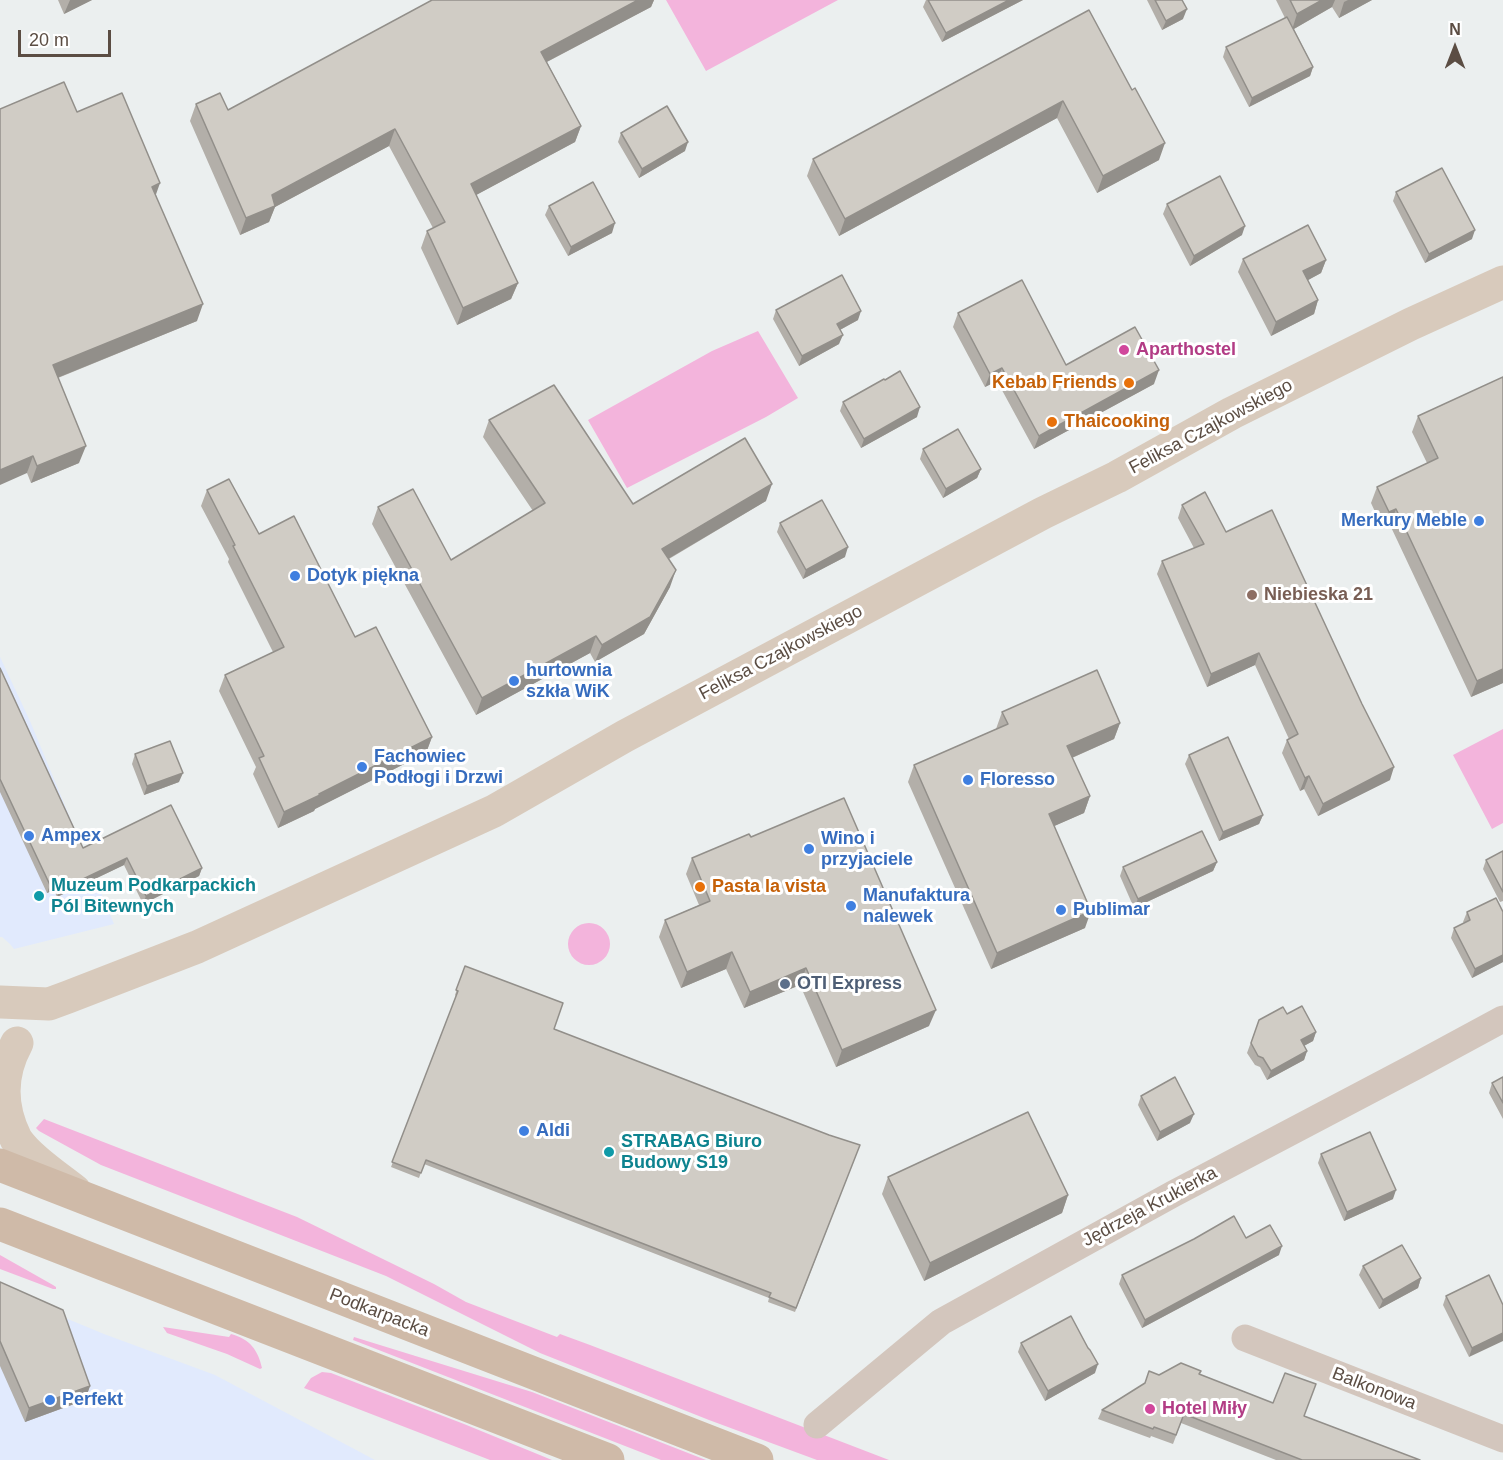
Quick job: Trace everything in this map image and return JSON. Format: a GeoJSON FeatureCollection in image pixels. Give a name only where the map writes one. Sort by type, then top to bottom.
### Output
{"type":"FeatureCollection","features":[{"type":"Feature","properties":{"kind":"main road","name":"Podkarpacka"},"geometry":{"type":"LineString","coordinates":[[0,1165],[757,1460]]}},
{"type":"Feature","properties":{"kind":"main road"},"geometry":{"type":"LineString","coordinates":[[0,1224],[608,1460]]}},
{"type":"Feature","properties":{"kind":"street","name":"Feliksa Czajkowskiego"},"geometry":{"type":"LineString","coordinates":[[0,1002],[49,1004],[197,947],[494,811],[635,731],[1043,513],[1117,477],[1214,423],[1411,324],[1503,282]]}},
{"type":"Feature","properties":{"kind":"street"},"geometry":{"type":"LineString","coordinates":[[49,1004],[26,1036],[8,1048],[8,1059],[1,1089],[2,1104],[7,1122],[16,1139],[28,1152],[81,1196]]}},
{"type":"Feature","properties":{"kind":"street","name":"Jędrzeja Krukierka"},"geometry":{"type":"LineString","coordinates":[[817,1425],[942,1322],[1173,1194],[1503,1019]]}},
{"type":"Feature","properties":{"kind":"street","name":"Balkonowa"},"geometry":{"type":"LineString","coordinates":[[1245,1338],[1503,1439]]}},
{"type":"Feature","properties":{"kind":"shaded area"},"geometry":{"type":"Polygon","coordinates":[[[666,0],[838,0],[706,71],[666,0]]]}},
{"type":"Feature","properties":{"kind":"shaded area"},"geometry":{"type":"Polygon","coordinates":[[[758,331],[798,398],[766,417],[627,488],[588,420],[712,351],[758,331]]]}},
{"type":"Feature","properties":{"kind":"shaded area"},"geometry":{"type":"Polygon","coordinates":[[[0,657],[30,721],[114,924],[14,949],[0,937],[0,657]]]}},
{"type":"Feature","properties":{"kind":"shaded area"},"geometry":{"type":"Polygon","coordinates":[[[1503,729],[1503,823],[1492,829],[1453,755],[1503,729]]]}},
{"type":"Feature","properties":{"kind":"shaded area"},"geometry":{"type":"Polygon","coordinates":[[[589,923],[604,929],[610,944],[604,959],[589,965],[574,959],[568,944],[574,929],[589,923]]]}},
{"type":"Feature","properties":{"kind":"shaded area"},"geometry":{"type":"Polygon","coordinates":[[[44,1119],[297,1217],[466,1302],[557,1337],[560,1334],[590,1345],[889,1460],[817,1460],[540,1353],[386,1276],[101,1165],[39,1131],[36,1128],[44,1119]]]}},
{"type":"Feature","properties":{"kind":"shaded area"},"geometry":{"type":"Polygon","coordinates":[[[0,1255],[53,1285],[56,1289],[0,1269],[0,1255]]]}},
{"type":"Feature","properties":{"kind":"shaded area"},"geometry":{"type":"Polygon","coordinates":[[[0,1291],[104,1334],[215,1375],[375,1460],[0,1460],[0,1291]]]}},
{"type":"Feature","properties":{"kind":"shaded area"},"geometry":{"type":"Polygon","coordinates":[[[163,1327],[229,1337],[231,1334],[238,1336],[252,1346],[262,1368],[167,1333],[163,1327]]]}},
{"type":"Feature","properties":{"kind":"shaded area"},"geometry":{"type":"Polygon","coordinates":[[[354,1337],[532,1392],[706,1460],[661,1460],[353,1340],[354,1337]]]}},
{"type":"Feature","properties":{"kind":"shaded area"},"geometry":{"type":"Polygon","coordinates":[[[322,1372],[331,1373],[552,1460],[490,1460],[304,1388],[311,1378],[322,1372]]]}},
{"type":"Feature","properties":{"kind":"building"},"geometry":{"type":"Polygon","coordinates":[[[432,0],[638,0],[541,52],[581,126],[471,184],[518,283],[463,308],[427,231],[445,222],[395,129],[272,195],[275,206],[246,218],[196,104],[220,93],[228,110],[432,0]]]}},
{"type":"Feature","properties":{"kind":"building"},"geometry":{"type":"Polygon","coordinates":[[[928,0],[1009,0],[946,33],[928,0]]]}},
{"type":"Feature","properties":{"kind":"building"},"geometry":{"type":"Polygon","coordinates":[[[1155,0],[1182,0],[1187,9],[1166,21],[1155,0]]]}},
{"type":"Feature","properties":{"kind":"building"},"geometry":{"type":"Polygon","coordinates":[[[1290,0],[1322,0],[1297,14],[1290,0]]]}},
{"type":"Feature","properties":{"kind":"building"},"geometry":{"type":"Polygon","coordinates":[[[1089,10],[1132,90],[1135,88],[1165,143],[1103,176],[1063,101],[845,219],[813,159],[1089,10]]]}},
{"type":"Feature","properties":{"kind":"building"},"geometry":{"type":"Polygon","coordinates":[[[1287,17],[1313,67],[1252,98],[1226,47],[1287,17]]]}},
{"type":"Feature","properties":{"kind":"building"},"geometry":{"type":"Polygon","coordinates":[[[64,82],[77,112],[122,93],[160,183],[152,187],[203,304],[53,365],[86,446],[37,466],[33,456],[0,470],[0,109],[64,82]]]}},
{"type":"Feature","properties":{"kind":"building"},"geometry":{"type":"Polygon","coordinates":[[[667,106],[688,142],[642,169],[621,133],[667,106]]]}},
{"type":"Feature","properties":{"kind":"building"},"geometry":{"type":"Polygon","coordinates":[[[1442,168],[1475,230],[1429,254],[1396,192],[1442,168]]]}},
{"type":"Feature","properties":{"kind":"building"},"geometry":{"type":"Polygon","coordinates":[[[1220,176],[1245,226],[1194,256],[1167,204],[1220,176]]]}},
{"type":"Feature","properties":{"kind":"building"},"geometry":{"type":"Polygon","coordinates":[[[593,182],[615,223],[571,247],[549,206],[593,182]]]}},
{"type":"Feature","properties":{"kind":"building"},"geometry":{"type":"Polygon","coordinates":[[[1308,225],[1326,260],[1303,271],[1318,300],[1276,322],[1243,259],[1308,225]]]}},
{"type":"Feature","properties":{"kind":"building"},"geometry":{"type":"Polygon","coordinates":[[[842,275],[861,311],[837,324],[843,335],[802,356],[776,310],[842,275]]]}},
{"type":"Feature","properties":{"kind":"building"},"geometry":{"type":"Polygon","coordinates":[[[1022,280],[1066,365],[1135,327],[1159,370],[1039,436],[1002,368],[990,374],[958,313],[1022,280]]]}},
{"type":"Feature","properties":{"kind":"building"},"geometry":{"type":"Polygon","coordinates":[[[900,371],[920,407],[864,439],[843,402],[900,371]]]}},
{"type":"Feature","properties":{"kind":"building"},"geometry":{"type":"Polygon","coordinates":[[[1503,377],[1503,669],[1477,681],[1396,509],[1389,512],[1377,487],[1438,458],[1418,416],[1503,377]]]}},
{"type":"Feature","properties":{"kind":"building"},"geometry":{"type":"Polygon","coordinates":[[[554,385],[633,504],[745,438],[772,484],[662,549],[676,570],[650,617],[602,645],[596,636],[482,698],[378,507],[413,489],[451,560],[545,503],[489,420],[554,385]]]}},
{"type":"Feature","properties":{"kind":"building"},"geometry":{"type":"Polygon","coordinates":[[[958,429],[981,469],[946,489],[923,449],[958,429]]]}},
{"type":"Feature","properties":{"kind":"building"},"geometry":{"type":"Polygon","coordinates":[[[229,479],[259,534],[294,516],[355,637],[376,627],[432,737],[284,812],[259,758],[264,756],[225,675],[284,647],[207,490],[229,479]]]}},
{"type":"Feature","properties":{"kind":"building"},"geometry":{"type":"Polygon","coordinates":[[[1205,492],[1226,532],[1272,510],[1362,704],[1394,767],[1323,804],[1309,776],[1305,778],[1287,740],[1298,734],[1259,653],[1211,674],[1162,561],[1204,544],[1182,505],[1205,492]]]}},
{"type":"Feature","properties":{"kind":"building"},"geometry":{"type":"Polygon","coordinates":[[[822,500],[848,547],[806,570],[780,523],[822,500]]]}},
{"type":"Feature","properties":{"kind":"building"},"geometry":{"type":"Polygon","coordinates":[[[0,668],[83,848],[171,805],[202,868],[146,896],[127,858],[60,890],[56,882],[50,885],[0,779],[0,668]]]}},
{"type":"Feature","properties":{"kind":"building"},"geometry":{"type":"Polygon","coordinates":[[[1097,670],[1120,723],[1067,746],[1090,796],[1049,814],[1091,911],[997,953],[914,765],[1008,724],[1002,712],[1097,670]]]}},
{"type":"Feature","properties":{"kind":"building"},"geometry":{"type":"Polygon","coordinates":[[[1228,737],[1263,815],[1223,832],[1189,755],[1228,737]]]}},
{"type":"Feature","properties":{"kind":"building"},"geometry":{"type":"Polygon","coordinates":[[[170,741],[183,773],[147,786],[135,754],[170,741]]]}},
{"type":"Feature","properties":{"kind":"building"},"geometry":{"type":"Polygon","coordinates":[[[844,798],[936,1010],[842,1050],[806,968],[750,992],[732,952],[687,972],[665,920],[710,901],[692,858],[749,834],[751,837],[844,798]]]}},
{"type":"Feature","properties":{"kind":"building"},"geometry":{"type":"Polygon","coordinates":[[[1202,831],[1217,862],[1138,899],[1123,867],[1202,831]]]}},
{"type":"Feature","properties":{"kind":"building"},"geometry":{"type":"Polygon","coordinates":[[[1503,851],[1503,892],[1486,860],[1503,851]]]}},
{"type":"Feature","properties":{"kind":"building"},"geometry":{"type":"Polygon","coordinates":[[[1496,898],[1503,912],[1503,955],[1475,969],[1454,928],[1470,920],[1467,912],[1496,898]]]}},
{"type":"Feature","properties":{"kind":"building","name":"STRABAG Biuro Budowy S19"},"geometry":{"type":"Polygon","coordinates":[[[465,966],[563,1003],[554,1029],[860,1145],[796,1308],[769,1297],[771,1293],[426,1160],[421,1173],[392,1162],[458,991],[456,990],[465,966]]]}},
{"type":"Feature","properties":{"kind":"building"},"geometry":{"type":"Polygon","coordinates":[[[1302,1006],[1316,1032],[1301,1040],[1307,1051],[1271,1071],[1263,1058],[1258,1056],[1251,1043],[1259,1020],[1283,1007],[1287,1014],[1302,1006]]]}},
{"type":"Feature","properties":{"kind":"building"},"geometry":{"type":"Polygon","coordinates":[[[1175,1077],[1194,1114],[1160,1132],[1141,1096],[1175,1077]]]}},
{"type":"Feature","properties":{"kind":"building"},"geometry":{"type":"Polygon","coordinates":[[[1503,1077],[1503,1103],[1492,1083],[1503,1077]]]}},
{"type":"Feature","properties":{"kind":"building"},"geometry":{"type":"Polygon","coordinates":[[[1028,1112],[1068,1195],[930,1263],[888,1177],[1028,1112]]]}},
{"type":"Feature","properties":{"kind":"building"},"geometry":{"type":"Polygon","coordinates":[[[1370,1132],[1396,1190],[1347,1212],[1321,1154],[1370,1132]]]}},
{"type":"Feature","properties":{"kind":"building"},"geometry":{"type":"Polygon","coordinates":[[[1234,1216],[1246,1238],[1270,1225],[1282,1246],[1145,1320],[1122,1275],[1234,1216]]]}},
{"type":"Feature","properties":{"kind":"building"},"geometry":{"type":"Polygon","coordinates":[[[1402,1245],[1421,1278],[1383,1300],[1363,1266],[1402,1245]]]}},
{"type":"Feature","properties":{"kind":"building"},"geometry":{"type":"Polygon","coordinates":[[[1489,1275],[1503,1305],[1503,1333],[1472,1348],[1446,1296],[1489,1275]]]}},
{"type":"Feature","properties":{"kind":"building"},"geometry":{"type":"Polygon","coordinates":[[[0,1282],[63,1310],[90,1386],[29,1408],[0,1341],[0,1282]]]}},
{"type":"Feature","properties":{"kind":"building"},"geometry":{"type":"Polygon","coordinates":[[[1071,1316],[1098,1364],[1048,1391],[1021,1343],[1071,1316]]]}},
{"type":"Feature","properties":{"kind":"building"},"geometry":{"type":"Polygon","coordinates":[[[1181,1363],[1201,1371],[1199,1374],[1273,1403],[1285,1373],[1316,1384],[1304,1416],[1420,1460],[1302,1460],[1184,1414],[1176,1435],[1102,1410],[1145,1383],[1149,1371],[1159,1375],[1181,1363]]]}},
{"type":"Feature","properties":{"kind":"place","name":"Aparthostel"},"geometry":{"type":"Point","coordinates":[1124,350]}},
{"type":"Feature","properties":{"kind":"place","name":"Kebab Friends"},"geometry":{"type":"Point","coordinates":[1129,383]}},
{"type":"Feature","properties":{"kind":"place","name":"Thaicooking"},"geometry":{"type":"Point","coordinates":[1052,422]}},
{"type":"Feature","properties":{"kind":"place","name":"Merkury Meble"},"geometry":{"type":"Point","coordinates":[1479,521]}},
{"type":"Feature","properties":{"kind":"place","name":"Dotyk piękna"},"geometry":{"type":"Point","coordinates":[295,576]}},
{"type":"Feature","properties":{"kind":"place","name":"Niebieska 21"},"geometry":{"type":"Point","coordinates":[1252,595]}},
{"type":"Feature","properties":{"kind":"place","name":"hurtownia szkła WiK"},"geometry":{"type":"Point","coordinates":[514,681]}},
{"type":"Feature","properties":{"kind":"place","name":"Fachowiec Podłogi i Drzwi"},"geometry":{"type":"Point","coordinates":[362,767]}},
{"type":"Feature","properties":{"kind":"place","name":"Floresso"},"geometry":{"type":"Point","coordinates":[968,780]}},
{"type":"Feature","properties":{"kind":"place","name":"Ampex"},"geometry":{"type":"Point","coordinates":[29,836]}},
{"type":"Feature","properties":{"kind":"place","name":"Wino i przyjaciele"},"geometry":{"type":"Point","coordinates":[809,849]}},
{"type":"Feature","properties":{"kind":"place","name":"Pasta la vista"},"geometry":{"type":"Point","coordinates":[700,887]}},
{"type":"Feature","properties":{"kind":"place","name":"Muzeum Podkarpackich Pól Bitewnych"},"geometry":{"type":"Point","coordinates":[39,896]}},
{"type":"Feature","properties":{"kind":"place","name":"Manufaktura nalewek"},"geometry":{"type":"Point","coordinates":[851,906]}},
{"type":"Feature","properties":{"kind":"place","name":"Publimar"},"geometry":{"type":"Point","coordinates":[1061,910]}},
{"type":"Feature","properties":{"kind":"place","name":"OTI Express"},"geometry":{"type":"Point","coordinates":[785,984]}},
{"type":"Feature","properties":{"kind":"place","name":"Aldi"},"geometry":{"type":"Point","coordinates":[524,1131]}},
{"type":"Feature","properties":{"kind":"place","name":"STRABAG Biuro Budowy S19"},"geometry":{"type":"Point","coordinates":[609,1152]}},
{"type":"Feature","properties":{"kind":"place","name":"Perfekt"},"geometry":{"type":"Point","coordinates":[50,1400]}},
{"type":"Feature","properties":{"kind":"place","name":"Hotel Miły"},"geometry":{"type":"Point","coordinates":[1150,1409]}}]}
